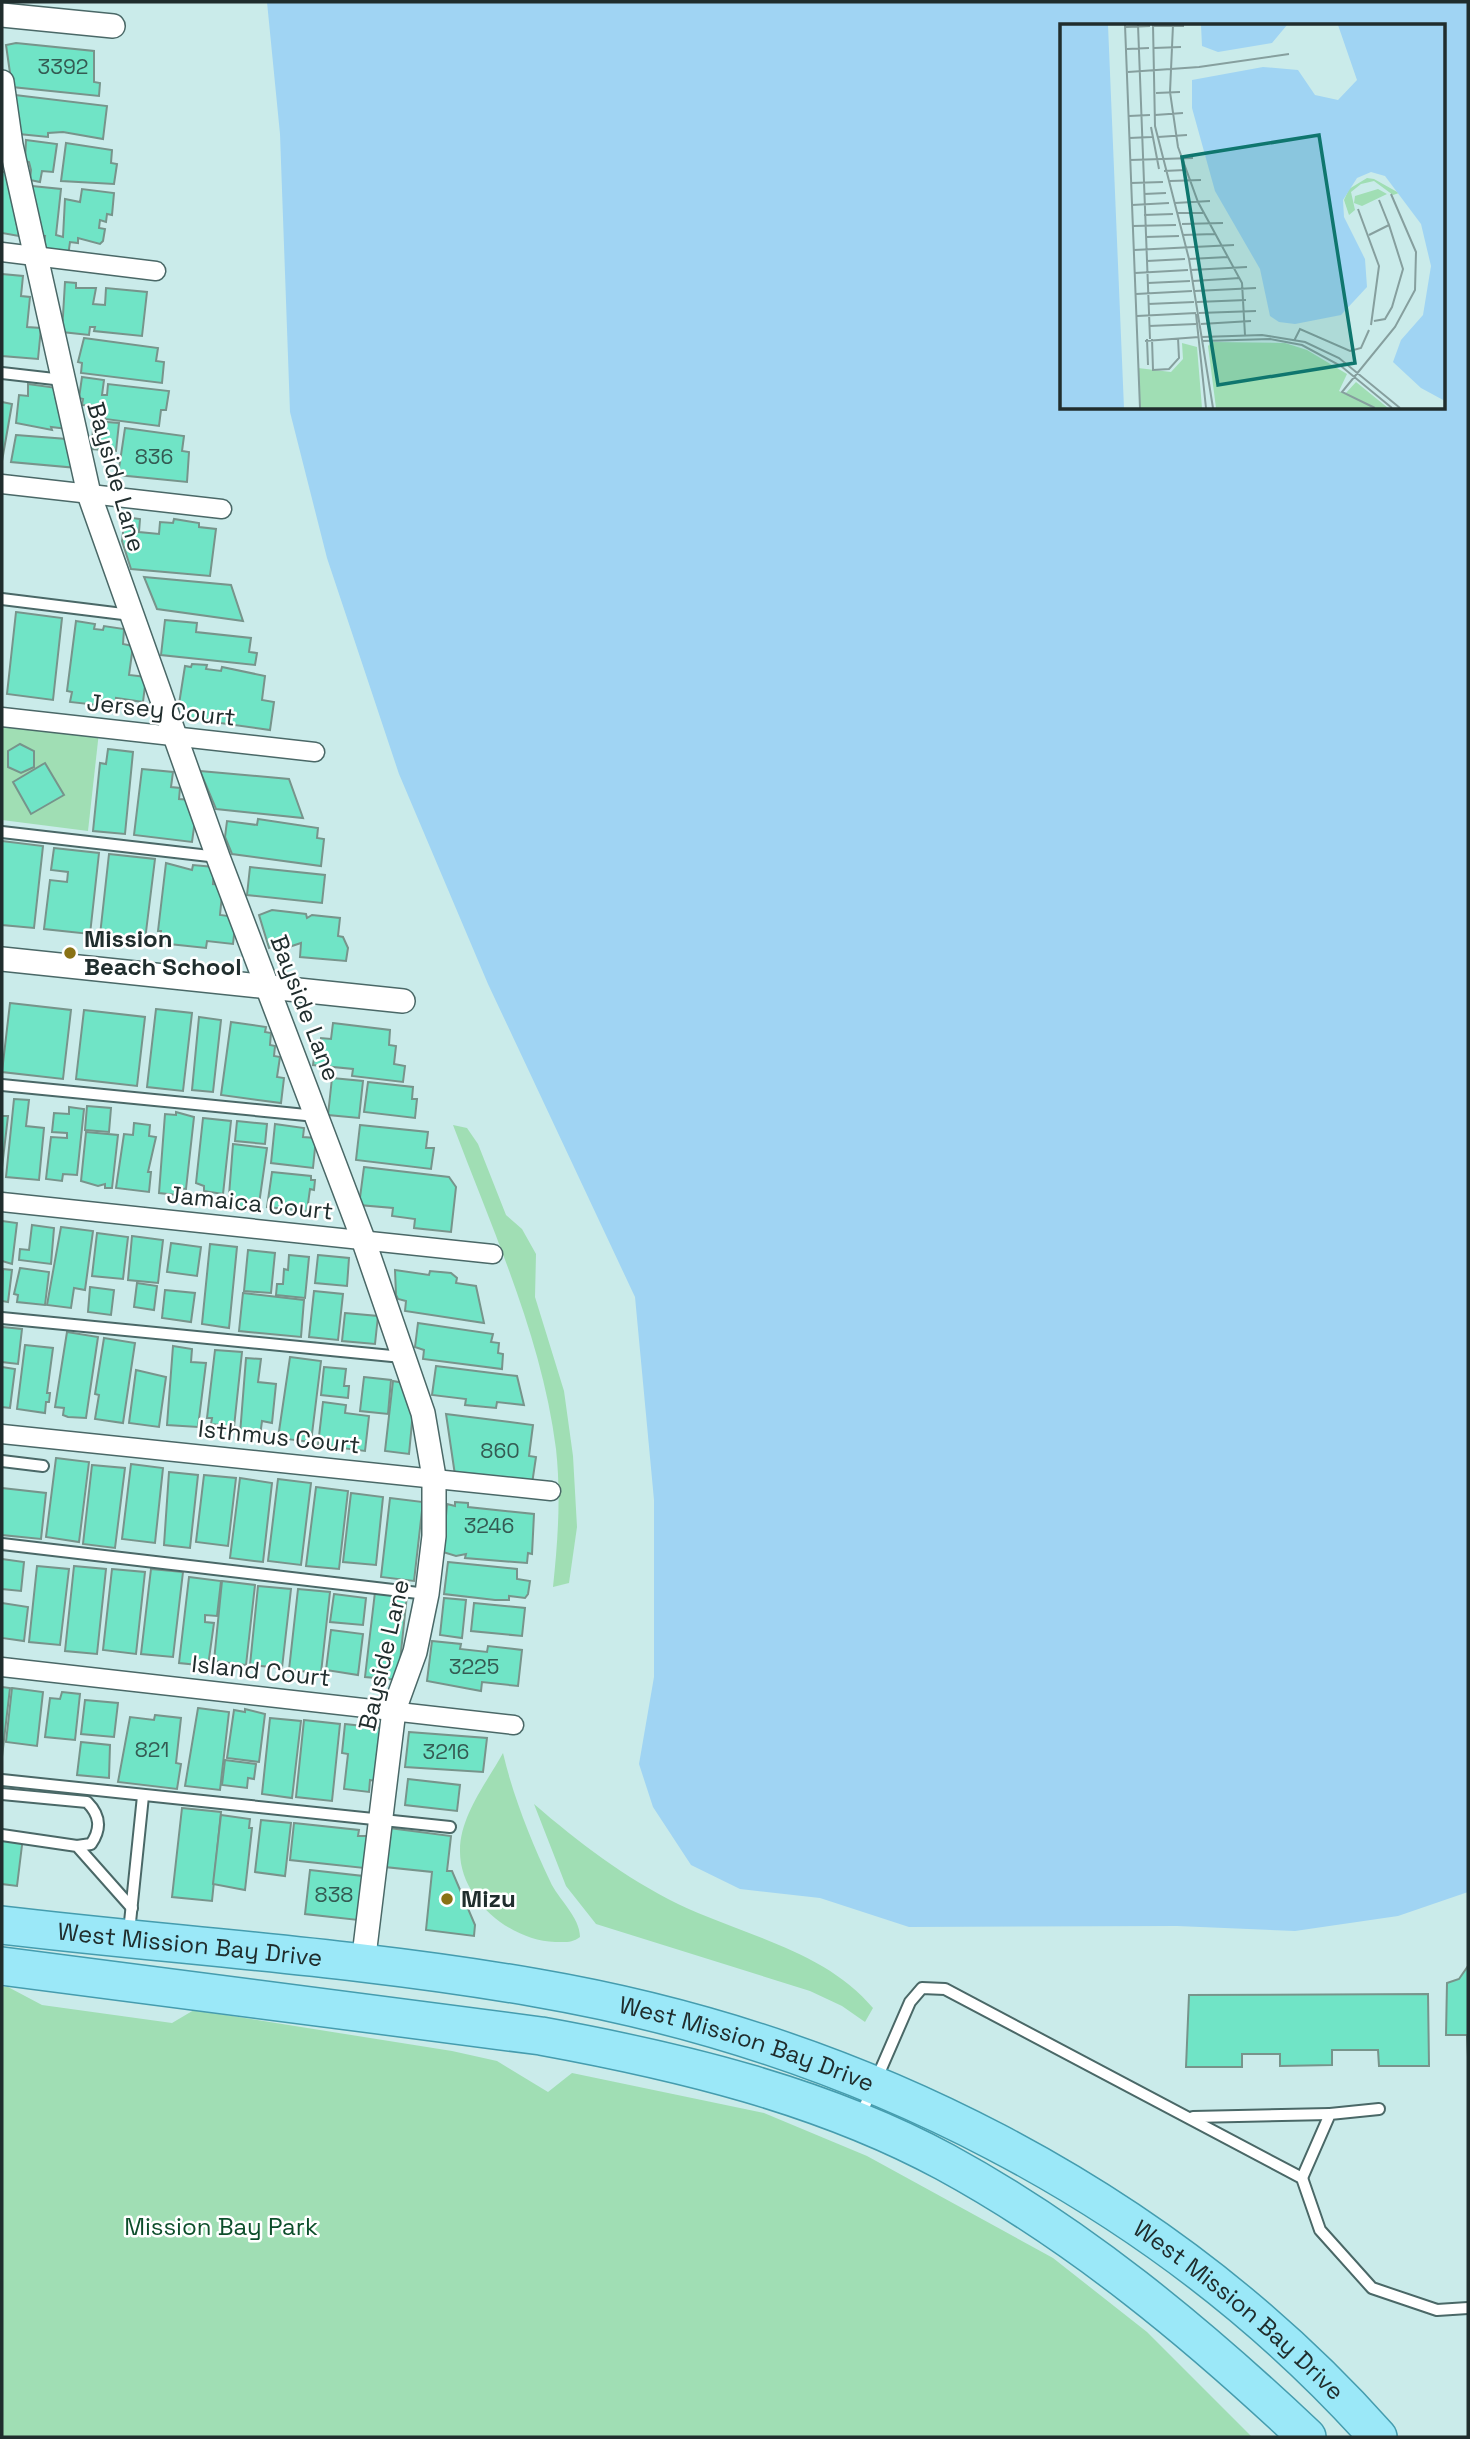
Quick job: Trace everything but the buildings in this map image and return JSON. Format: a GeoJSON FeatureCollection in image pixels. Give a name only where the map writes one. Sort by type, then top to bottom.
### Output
{"type":"FeatureCollection","features":[{"type":"Feature","properties":{"kind":"main road","name":"West Mission Bay Drive"},"geometry":{"type":"LineString","coordinates":[[2,1925],[130,1924],[363,1964],[540,1988],[619,2005],[771,2046],[875,2083],[983,2133],[1103,2204],[1167,2248],[1303,2360],[1378,2437]]}},
{"type":"Feature","properties":{"kind":"main road","name":"West Mission Bay Drive"},"geometry":{"type":"LineString","coordinates":[[2,1966],[541,2036],[687,2067],[765,2090],[858,2123],[954,2168],[1022,2208],[1112,2270],[1187,2329],[1307,2437]]}},
{"type":"Feature","properties":{"kind":"main road"},"geometry":{"type":"LineString","coordinates":[[541,2036],[566,2021],[608,2021],[617,2015],[619,2005]]}},
{"type":"Feature","properties":{"kind":"street"},"geometry":{"type":"LineString","coordinates":[[2,15],[113,26]]}},
{"type":"Feature","properties":{"kind":"street","name":"Bayside Lane"},"geometry":{"type":"LineString","coordinates":[[2,82],[6,144],[35,257],[89,494],[218,857],[270,988],[363,1239],[423,1413],[434,1477],[434,1536],[427,1594],[415,1652],[394,1710],[363,1964]]}},
{"type":"Feature","properties":{"kind":"street"},"geometry":{"type":"LineString","coordinates":[[2,253],[156,271]]}},
{"type":"Feature","properties":{"kind":"street"},"geometry":{"type":"LineString","coordinates":[[2,484],[222,509]]}},
{"type":"Feature","properties":{"kind":"street","name":"Jersey Court"},"geometry":{"type":"LineString","coordinates":[[2,717],[315,752]]}},
{"type":"Feature","properties":{"kind":"street"},"geometry":{"type":"LineString","coordinates":[[2,959],[403,1001]]}},
{"type":"Feature","properties":{"kind":"street","name":"Jamaica Court"},"geometry":{"type":"LineString","coordinates":[[2,1202],[493,1254]]}},
{"type":"Feature","properties":{"kind":"street","name":"Isthmus Court"},"geometry":{"type":"LineString","coordinates":[[2,1434],[551,1491]]}},
{"type":"Feature","properties":{"kind":"street","name":"Island Court"},"geometry":{"type":"LineString","coordinates":[[2,1667],[514,1725]]}},
{"type":"Feature","properties":{"kind":"lane"},"geometry":{"type":"LineString","coordinates":[[2,373],[63,380]]}},
{"type":"Feature","properties":{"kind":"lane"},"geometry":{"type":"LineString","coordinates":[[2,599],[132,615]]}},
{"type":"Feature","properties":{"kind":"lane"},"geometry":{"type":"LineString","coordinates":[[2,832],[218,857]]}},
{"type":"Feature","properties":{"kind":"lane"},"geometry":{"type":"LineString","coordinates":[[2,1085],[318,1116]]}},
{"type":"Feature","properties":{"kind":"lane"},"geometry":{"type":"LineString","coordinates":[[2,1318],[405,1357]]}},
{"type":"Feature","properties":{"kind":"lane"},"geometry":{"type":"LineString","coordinates":[[2,1461],[43,1465]]}},
{"type":"Feature","properties":{"kind":"lane"},"geometry":{"type":"LineString","coordinates":[[2,1544],[427,1594]]}},
{"type":"Feature","properties":{"kind":"lane"},"geometry":{"type":"LineString","coordinates":[[2,1780],[450,1827]]}},
{"type":"Feature","properties":{"kind":"lane"},"geometry":{"type":"LineString","coordinates":[[2,1794],[87,1802],[97,1812],[99,1832],[92,1844],[77,1846],[2,1835]]}},
{"type":"Feature","properties":{"kind":"lane"},"geometry":{"type":"LineString","coordinates":[[130,1924],[143,1796]]}},
{"type":"Feature","properties":{"kind":"lane"},"geometry":{"type":"LineString","coordinates":[[77,1846],[130,1924]]}},
{"type":"Feature","properties":{"kind":"lane"},"geometry":{"type":"LineString","coordinates":[[858,2123],[910,2003],[922,1989],[945,1989],[1302,2178],[1320,2230],[1372,2288],[1437,2310],[1468,2308]]}},
{"type":"Feature","properties":{"kind":"lane"},"geometry":{"type":"LineString","coordinates":[[1190,2117],[1330,2114],[1379,2109]]}},
{"type":"Feature","properties":{"kind":"lane"},"geometry":{"type":"LineString","coordinates":[[1302,2178],[1330,2114]]}},
{"type":"Feature","properties":{"kind":"green space"},"geometry":{"type":"Polygon","coordinates":[[[2,722],[99,732],[88,831],[2,820],[2,722]]]}},
{"type":"Feature","properties":{"kind":"green space"},"geometry":{"type":"Polygon","coordinates":[[[453,1125],[467,1128],[478,1144],[506,1215],[522,1229],[536,1254],[535,1297],[564,1391],[573,1456],[577,1527],[569,1583],[553,1587],[558,1483],[549,1407],[528,1325],[453,1125]]]}},
{"type":"Feature","properties":{"kind":"green space"},"geometry":{"type":"Polygon","coordinates":[[[503,1753],[517,1802],[536,1850],[554,1888],[573,1915],[579,1930],[580,1937],[569,1942],[538,1940],[505,1925],[490,1914],[478,1900],[462,1868],[460,1850],[464,1825],[503,1753]]]}},
{"type":"Feature","properties":{"kind":"green space"},"geometry":{"type":"Polygon","coordinates":[[[534,1804],[603,1858],[658,1894],[782,1946],[832,1972],[854,1988],[873,2008],[865,2022],[842,2006],[810,1991],[596,1924],[566,1886],[534,1804]]]}},
{"type":"Feature","properties":{"kind":"green space","name":"Mission Bay Park"},"geometry":{"type":"Polygon","coordinates":[[[2,1987],[8,1987],[42,2005],[172,2023],[194,2010],[452,2051],[497,2061],[548,2092],[572,2073],[764,2113],[867,2156],[1053,2258],[1147,2332],[1252,2437],[2,2437],[2,1987]]]}},
{"type":"Feature","properties":{"kind":"water"},"geometry":{"type":"Polygon","coordinates":[[[267,2],[1468,2],[1468,1892],[1398,1916],[1295,1931],[1177,1926],[909,1927],[820,1898],[740,1889],[691,1865],[653,1807],[639,1764],[654,1677],[654,1500],[635,1297],[488,984],[399,774],[327,558],[290,412],[280,134],[267,2]]]}},
{"type":"Feature","properties":{"kind":"place","name":"Mission Beach School"},"geometry":{"type":"Point","coordinates":[70,953]}},
{"type":"Feature","properties":{"kind":"place","name":"Mizu"},"geometry":{"type":"Point","coordinates":[447,1899]}}]}
